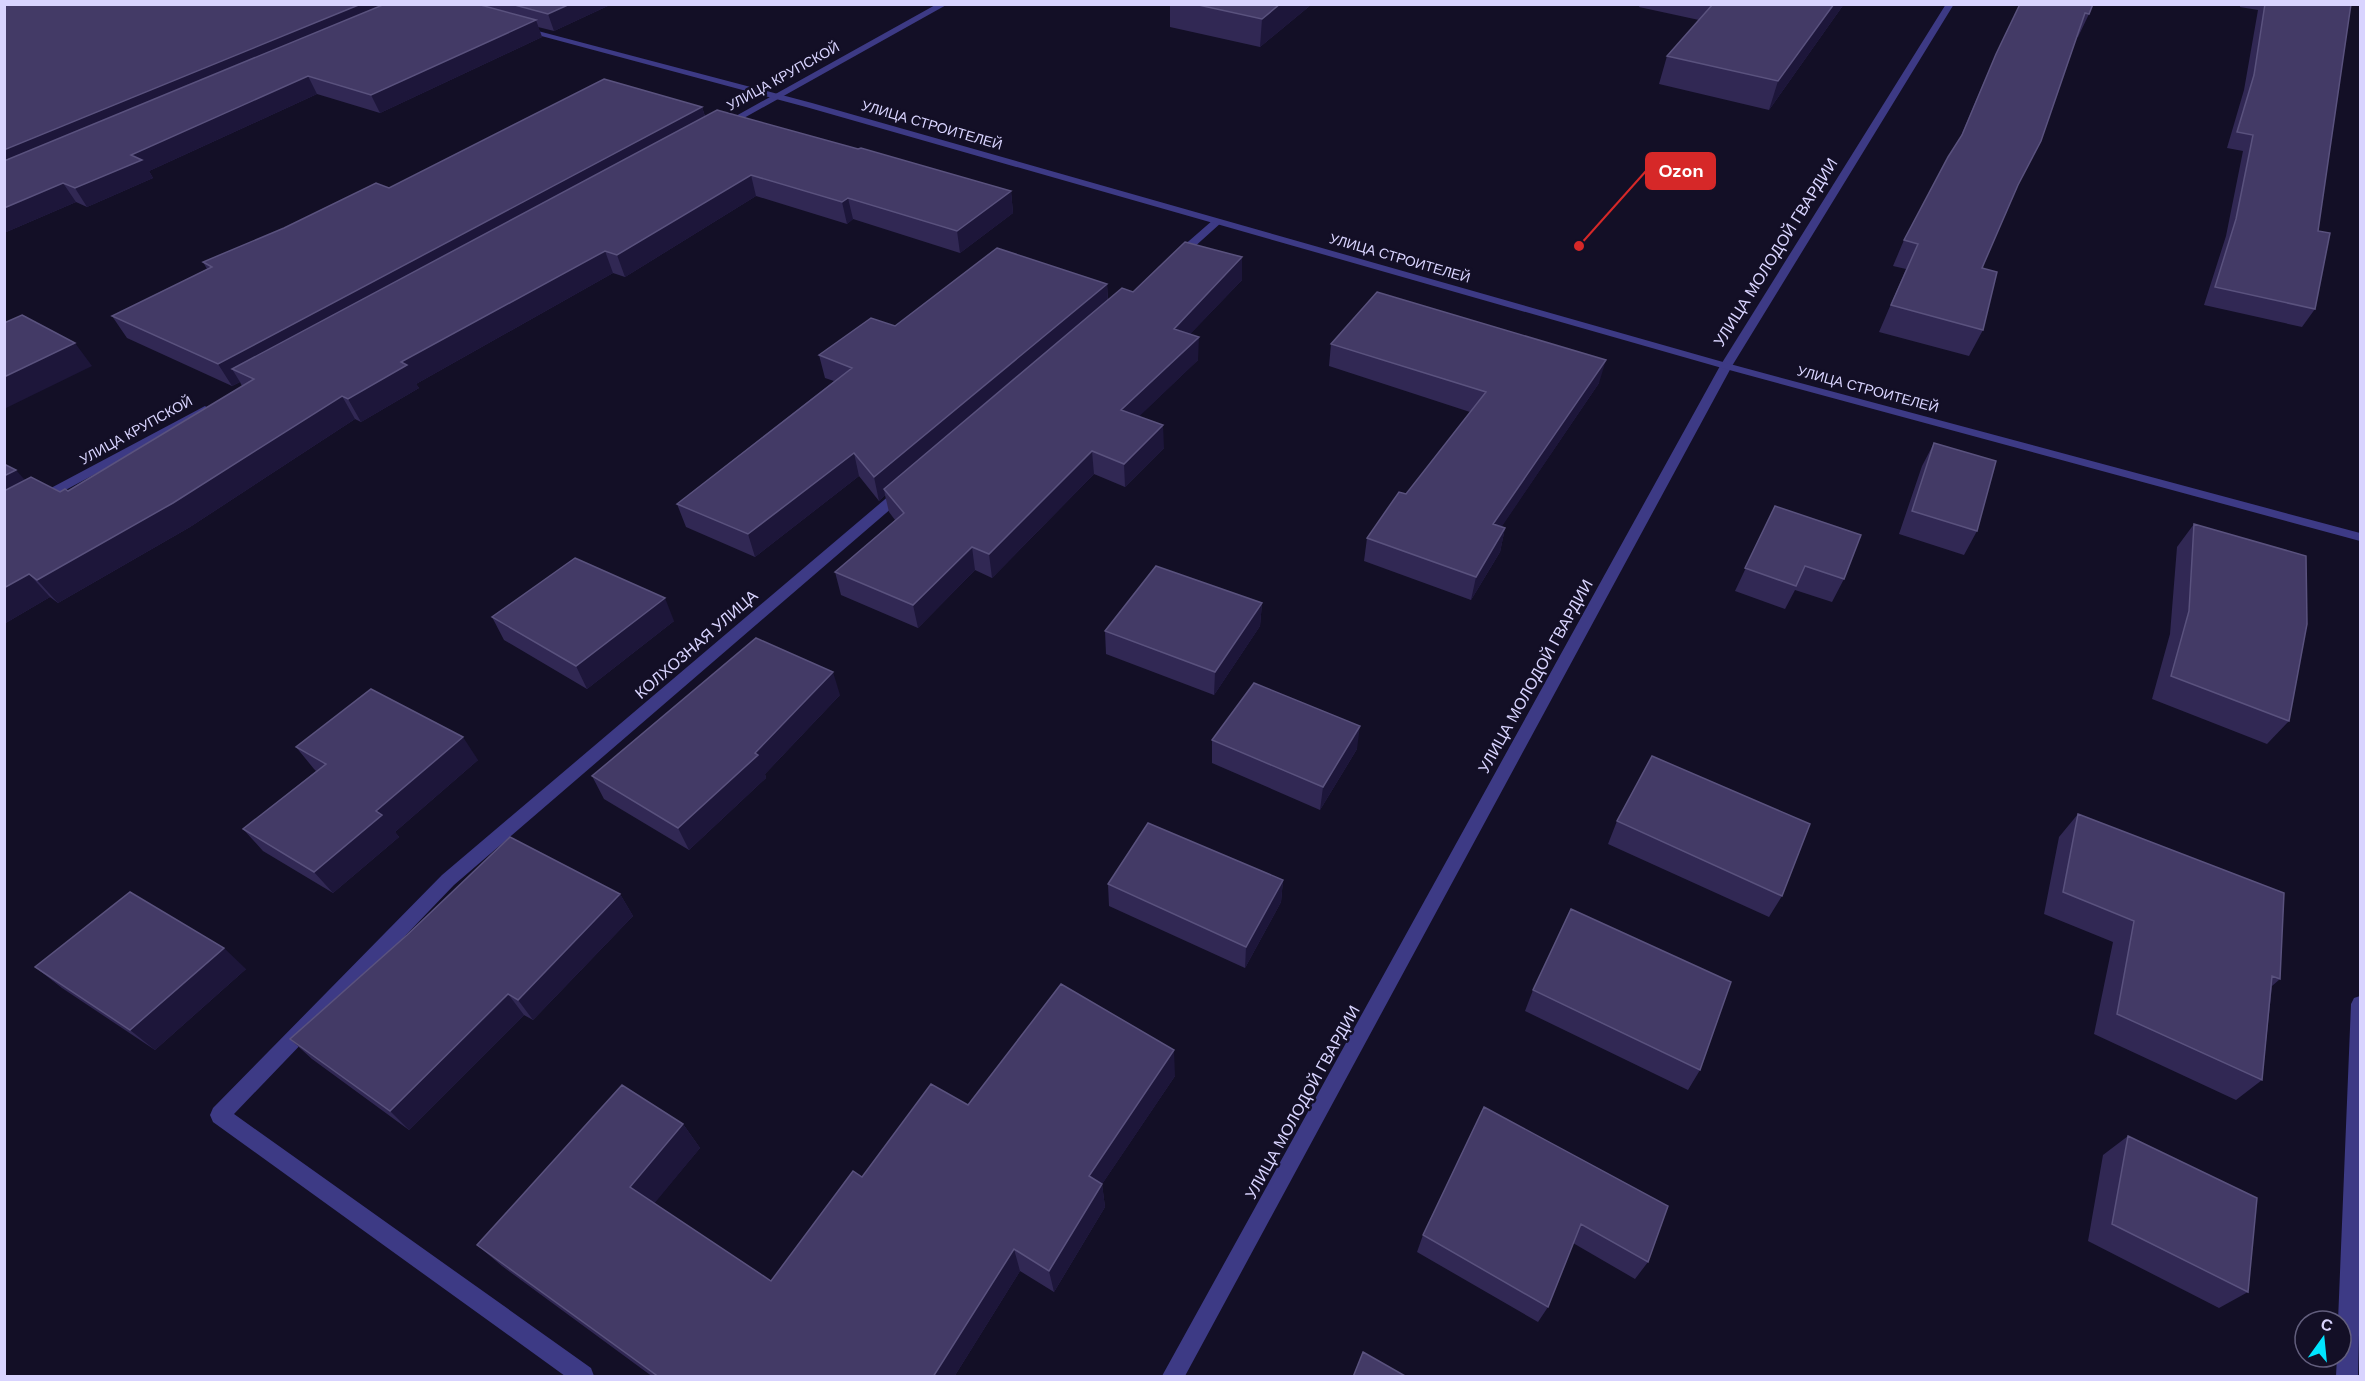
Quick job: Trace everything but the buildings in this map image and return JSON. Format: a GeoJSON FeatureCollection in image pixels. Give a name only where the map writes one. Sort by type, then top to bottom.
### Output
{"type":"FeatureCollection","features":[{"type":"Feature","properties":{"kind":"street","name":"УЛИЦА КРУПСКОЙ"},"geometry":{"type":"LineString","coordinates":[[714,131],[944,4]]}},
{"type":"Feature","properties":{"kind":"street","name":"УЛИЦА МОЛОДОЙ ГВАРДИИ"},"geometry":{"type":"LineString","coordinates":[[1173,1377],[1726,366],[1950,4]]}},
{"type":"Feature","properties":{"kind":"street","name":"УЛИЦА СТРОИТЕЛЕЙ"},"geometry":{"type":"LineString","coordinates":[[512,26],[777,96],[1726,366],[2361,537]]}},
{"type":"Feature","properties":{"kind":"street"},"geometry":{"type":"LineString","coordinates":[[1162,269],[1216,222]]}},
{"type":"Feature","properties":{"kind":"street","name":"УЛИЦА КРУПСКОЙ"},"geometry":{"type":"LineString","coordinates":[[4,519],[213,405]]}},
{"type":"Feature","properties":{"kind":"street","name":"КОЛХОЗНАЯ УЛИЦА"},"geometry":{"type":"LineString","coordinates":[[583,1377],[220,1115],[448,880],[909,486]]}},
{"type":"Feature","properties":{"kind":"street"},"geometry":{"type":"LineString","coordinates":[[2347,1377],[2361,1004]]}},
{"type":"Feature","properties":{"kind":"place","name":"Ozon"},"geometry":{"type":"Point","coordinates":[1579,246]}}]}
